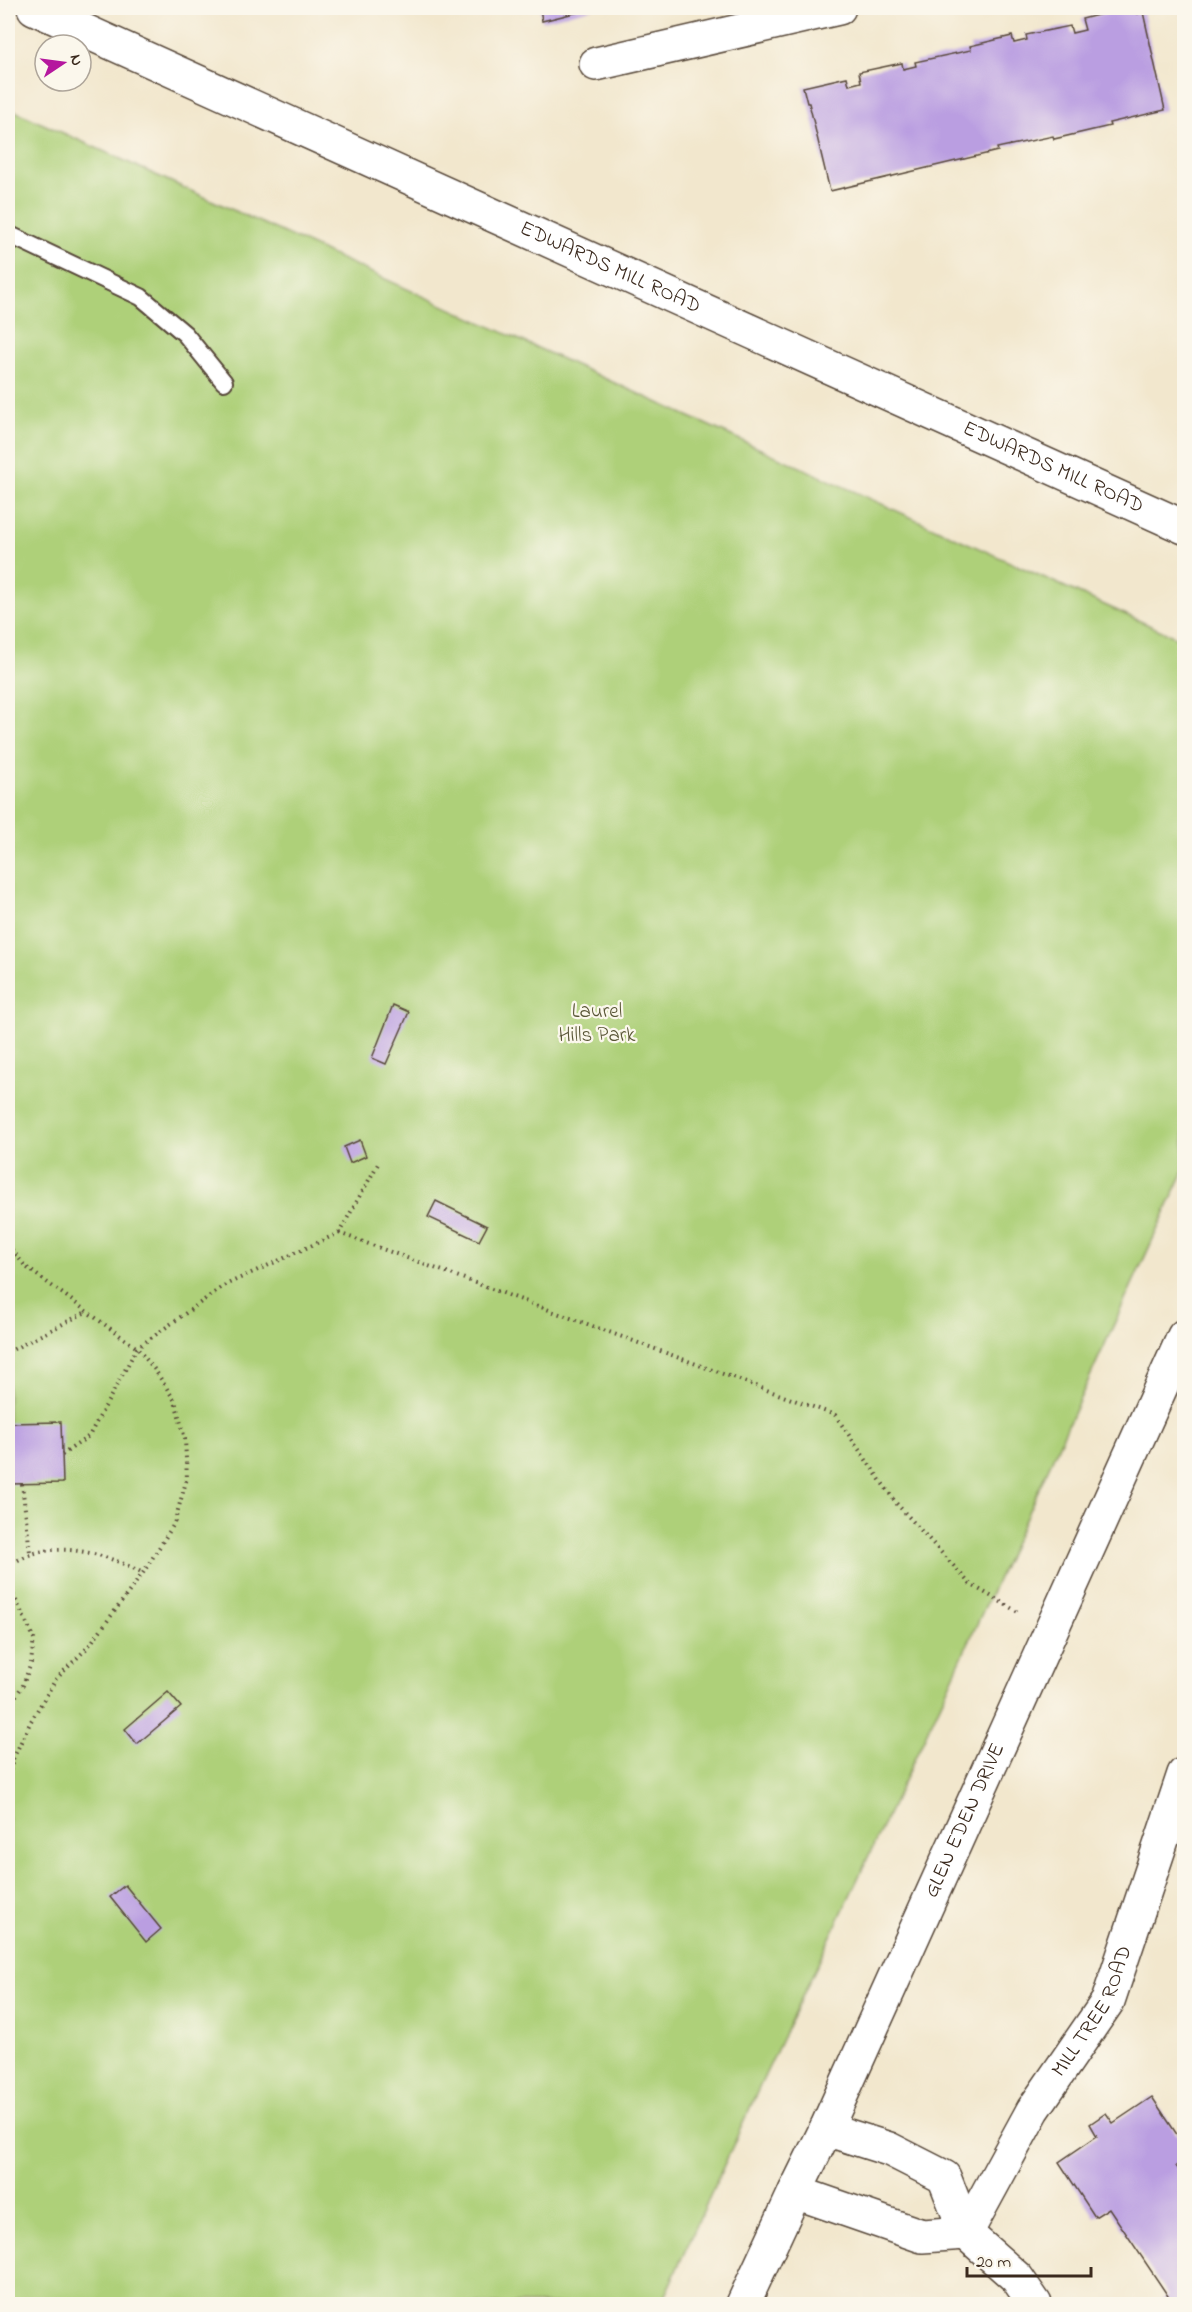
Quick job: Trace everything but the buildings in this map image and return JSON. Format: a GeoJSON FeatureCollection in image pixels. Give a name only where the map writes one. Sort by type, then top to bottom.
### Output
{"type":"FeatureCollection","features":[{"type":"Feature","properties":{"kind":"main road","name":"EDWARDS MILL ROAD"},"geometry":{"type":"LineString","coordinates":[[34,8],[1185,527]]}},
{"type":"Feature","properties":{"kind":"main road"},"geometry":{"type":"LineString","coordinates":[[596,64],[839,8]]}},
{"type":"Feature","properties":{"kind":"main road","name":"GLEN EDEN DRIVE"},"geometry":{"type":"LineString","coordinates":[[743,2304],[826,2129],[1185,1336]]}},
{"type":"Feature","properties":{"kind":"main road","name":"MILL TREE ROAD"},"geometry":{"type":"LineString","coordinates":[[966,2233],[1033,2110],[1108,2001],[1185,1774]]}},
{"type":"Feature","properties":{"kind":"main road"},"geometry":{"type":"LineString","coordinates":[[826,2129],[889,2149],[944,2177],[966,2233],[1017,2278],[1035,2304]]}},
{"type":"Feature","properties":{"kind":"main road"},"geometry":{"type":"LineString","coordinates":[[795,2192],[922,2236],[966,2233]]}},
{"type":"Feature","properties":{"kind":"lane"},"geometry":{"type":"LineString","coordinates":[[8,234],[141,297],[185,334],[224,382]]}},
{"type":"Feature","properties":{"kind":"path"},"geometry":{"type":"LineString","coordinates":[[62,1455],[89,1436],[137,1348],[225,1284],[339,1233],[378,1164]]}},
{"type":"Feature","properties":{"kind":"path"},"geometry":{"type":"LineString","coordinates":[[339,1233],[835,1414],[896,1503],[970,1584],[1052,1633]]}},
{"type":"Feature","properties":{"kind":"path"},"geometry":{"type":"LineString","coordinates":[[8,1245],[26,1267],[137,1348],[155,1370],[175,1401],[185,1439],[187,1478],[174,1524],[143,1573],[88,1647],[56,1679],[31,1721],[13,1759],[8,1780]]}},
{"type":"Feature","properties":{"kind":"path"},"geometry":{"type":"LineString","coordinates":[[8,1352],[86,1312]]}},
{"type":"Feature","properties":{"kind":"path"},"geometry":{"type":"LineString","coordinates":[[22,1484],[30,1552]]}},
{"type":"Feature","properties":{"kind":"path"},"geometry":{"type":"LineString","coordinates":[[8,1567],[30,1552],[85,1551],[121,1561],[143,1573]]}},
{"type":"Feature","properties":{"kind":"path"},"geometry":{"type":"LineString","coordinates":[[8,1584],[34,1638],[31,1663],[23,1685],[8,1708]]}},
{"type":"Feature","properties":{"kind":"path"},"geometry":{"type":"LineString","coordinates":[[8,2295],[15,2304]]}},
{"type":"Feature","properties":{"kind":"green space","name":"Laurel Hills Park"},"geometry":{"type":"Polygon","coordinates":[[[8,108],[1184,641],[1184,1171],[945,1694],[759,2088],[661,2304],[8,2304],[8,108]]]}}]}
